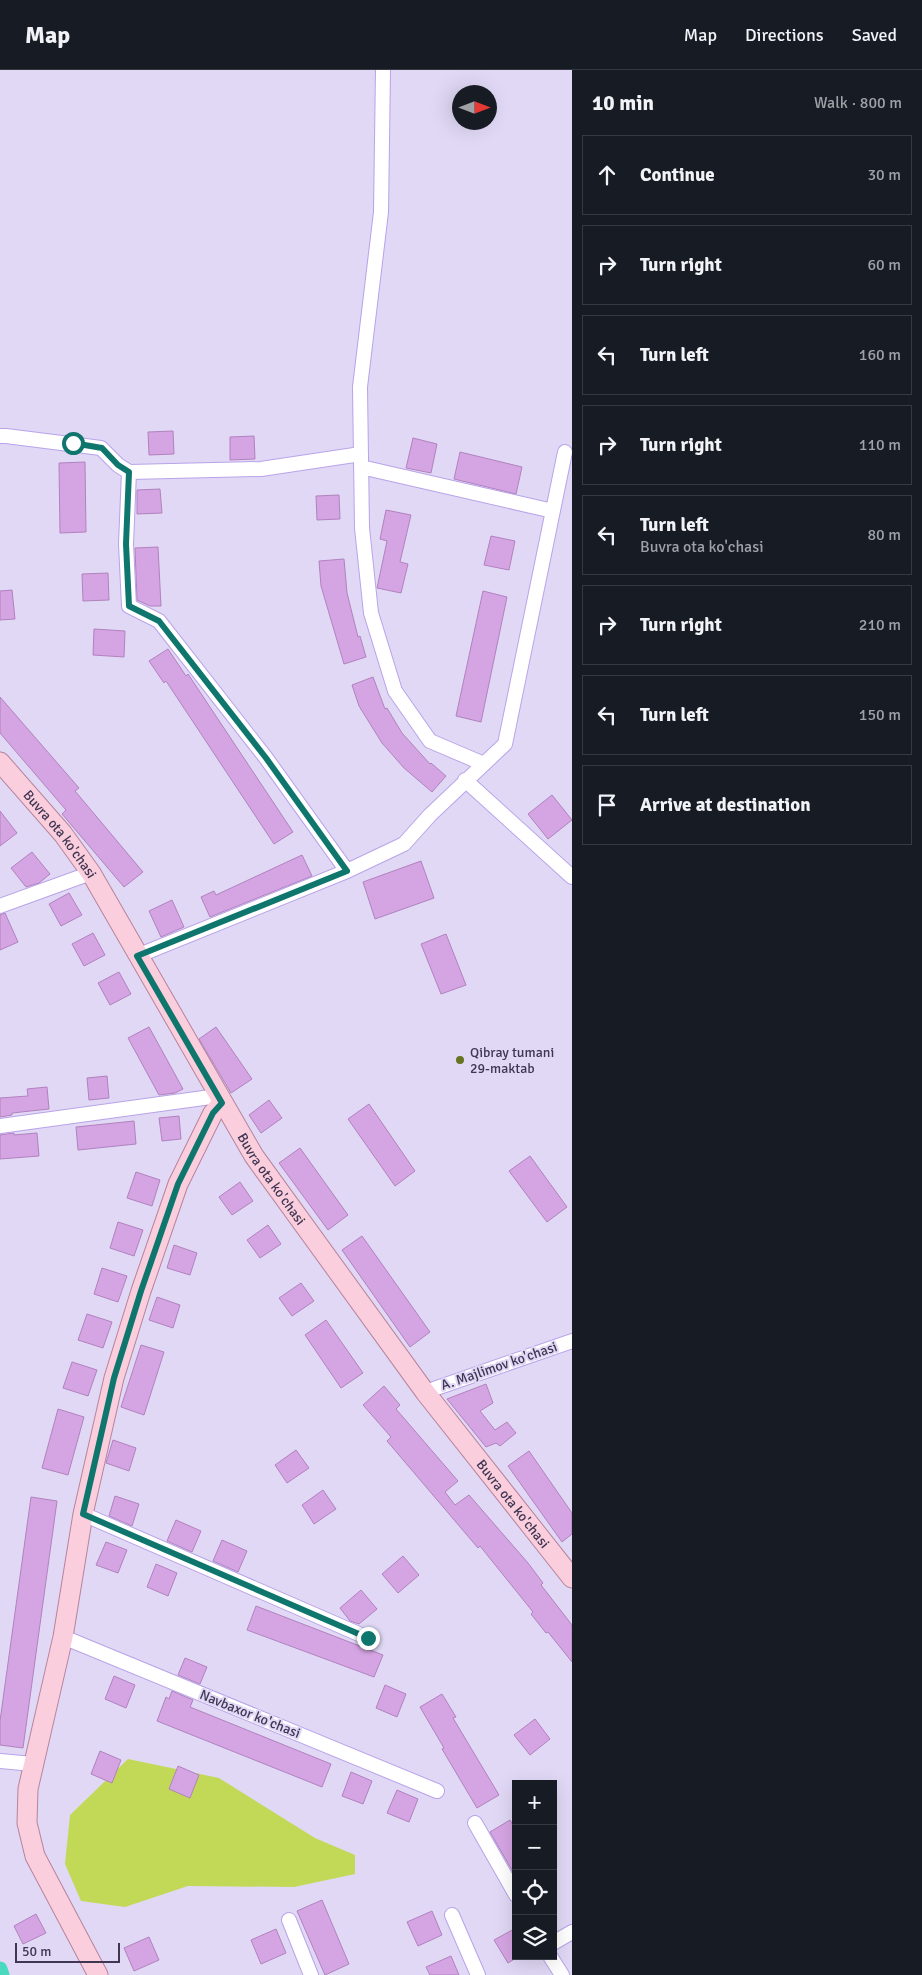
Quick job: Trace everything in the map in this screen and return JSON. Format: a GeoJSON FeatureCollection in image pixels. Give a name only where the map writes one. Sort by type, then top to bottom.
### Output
{"type":"FeatureCollection","features":[{"type":"Feature","properties":{"kind":"main road","name":"Buvra ota ko'chasi"},"geometry":{"type":"LineString","coordinates":[[0,762],[62,834],[91,873],[137,956],[254,1156],[425,1392],[572,1578]]}},
{"type":"Feature","properties":{"kind":"main road"},"geometry":{"type":"LineString","coordinates":[[98,1975],[72,1929],[31,1846],[26,1812],[28,1789],[62,1637],[83,1514],[114,1378],[141,1291],[178,1184],[220,1100]]}},
{"type":"Feature","properties":{"kind":"street"},"geometry":{"type":"LineString","coordinates":[[383,70],[381,212],[360,387],[362,528],[371,613],[395,691],[430,741],[484,764]]}},
{"type":"Feature","properties":{"kind":"street"},"geometry":{"type":"LineString","coordinates":[[0,436],[102,448],[118,465],[129,472],[261,468],[361,461],[553,511]]}},
{"type":"Feature","properties":{"kind":"street"},"geometry":{"type":"LineString","coordinates":[[137,956],[347,871],[404,844],[465,780],[505,744],[565,452]]}},
{"type":"Feature","properties":{"kind":"street"},"geometry":{"type":"LineString","coordinates":[[129,472],[126,544],[129,606],[159,621],[266,758],[347,871]]}},
{"type":"Feature","properties":{"kind":"street"},"geometry":{"type":"LineString","coordinates":[[465,780],[572,877]]}},
{"type":"Feature","properties":{"kind":"street"},"geometry":{"type":"LineString","coordinates":[[0,906],[91,873]]}},
{"type":"Feature","properties":{"kind":"street"},"geometry":{"type":"LineString","coordinates":[[0,1126],[220,1100]]}},
{"type":"Feature","properties":{"kind":"street","name":"A. Majlimov ko'chasi"},"geometry":{"type":"LineString","coordinates":[[425,1392],[572,1340]]}},
{"type":"Feature","properties":{"kind":"street"},"geometry":{"type":"LineString","coordinates":[[83,1514],[368,1638]]}},
{"type":"Feature","properties":{"kind":"street","name":"Navbaxor ko'chasi"},"geometry":{"type":"LineString","coordinates":[[62,1637],[437,1790]]}},
{"type":"Feature","properties":{"kind":"street"},"geometry":{"type":"LineString","coordinates":[[0,1761],[34,1764]]}},
{"type":"Feature","properties":{"kind":"street"},"geometry":{"type":"LineString","coordinates":[[475,1823],[512,1888]]}},
{"type":"Feature","properties":{"kind":"street"},"geometry":{"type":"LineString","coordinates":[[452,1915],[478,1975]]}},
{"type":"Feature","properties":{"kind":"street"},"geometry":{"type":"LineString","coordinates":[[289,1920],[311,1975]]}},
{"type":"Feature","properties":{"kind":"street"},"geometry":{"type":"LineString","coordinates":[[557,1941],[572,1932]]}},
{"type":"Feature","properties":{"kind":"street"},"geometry":{"type":"LineString","coordinates":[[553,1960],[562,1975]]}},
{"type":"Feature","properties":{"kind":"green space"},"geometry":{"type":"Polygon","coordinates":[[[128,1759],[219,1778],[315,1838],[355,1855],[355,1874],[294,1887],[188,1886],[125,1907],[81,1901],[65,1864],[70,1815],[128,1759]]]}},
{"type":"Feature","properties":{"kind":"building"},"geometry":{"type":"Polygon","coordinates":[[[173,431],[174,454],[149,455],[148,432],[173,431]]]}},
{"type":"Feature","properties":{"kind":"building"},"geometry":{"type":"Polygon","coordinates":[[[254,436],[255,459],[230,460],[230,437],[254,436]]]}},
{"type":"Feature","properties":{"kind":"building"},"geometry":{"type":"Polygon","coordinates":[[[413,438],[437,444],[431,473],[406,468],[413,438]]]}},
{"type":"Feature","properties":{"kind":"building"},"geometry":{"type":"Polygon","coordinates":[[[460,452],[522,467],[516,494],[454,479],[460,452]]]}},
{"type":"Feature","properties":{"kind":"building"},"geometry":{"type":"Polygon","coordinates":[[[85,462],[86,532],[60,533],[59,463],[85,462]]]}},
{"type":"Feature","properties":{"kind":"building"},"geometry":{"type":"Polygon","coordinates":[[[160,489],[162,513],[137,514],[137,490],[160,489]]]}},
{"type":"Feature","properties":{"kind":"building"},"geometry":{"type":"Polygon","coordinates":[[[339,495],[340,519],[317,520],[316,496],[339,495]]]}},
{"type":"Feature","properties":{"kind":"building"},"geometry":{"type":"Polygon","coordinates":[[[386,510],[411,515],[400,562],[408,564],[401,593],[377,588],[387,541],[380,539],[386,510]]]}},
{"type":"Feature","properties":{"kind":"building"},"geometry":{"type":"Polygon","coordinates":[[[491,536],[515,541],[509,570],[484,565],[491,536]]]}},
{"type":"Feature","properties":{"kind":"building"},"geometry":{"type":"Polygon","coordinates":[[[158,547],[161,606],[150,606],[137,600],[135,548],[158,547]]]}},
{"type":"Feature","properties":{"kind":"building"},"geometry":{"type":"Polygon","coordinates":[[[344,559],[347,593],[358,637],[360,636],[366,657],[344,664],[321,586],[319,561],[344,559]]]}},
{"type":"Feature","properties":{"kind":"building"},"geometry":{"type":"Polygon","coordinates":[[[108,573],[109,600],[83,601],[82,574],[108,573]]]}},
{"type":"Feature","properties":{"kind":"building"},"geometry":{"type":"Polygon","coordinates":[[[12,590],[15,619],[0,620],[0,591],[12,590]]]}},
{"type":"Feature","properties":{"kind":"building"},"geometry":{"type":"Polygon","coordinates":[[[483,591],[507,597],[481,722],[456,716],[483,591]]]}},
{"type":"Feature","properties":{"kind":"building"},"geometry":{"type":"Polygon","coordinates":[[[94,629],[125,631],[124,657],[93,655],[94,629]]]}},
{"type":"Feature","properties":{"kind":"building"},"geometry":{"type":"Polygon","coordinates":[[[168,649],[186,676],[188,674],[293,832],[274,844],[166,681],[164,683],[149,661],[168,649]]]}},
{"type":"Feature","properties":{"kind":"building"},"geometry":{"type":"Polygon","coordinates":[[[373,677],[385,709],[387,708],[402,733],[430,764],[446,776],[432,792],[404,768],[382,743],[359,706],[352,685],[373,677]]]}},
{"type":"Feature","properties":{"kind":"building"},"geometry":{"type":"Polygon","coordinates":[[[0,697],[79,788],[75,791],[143,872],[124,887],[62,814],[66,810],[0,733],[0,697]]]}},
{"type":"Feature","properties":{"kind":"building"},"geometry":{"type":"Polygon","coordinates":[[[552,795],[572,820],[548,839],[528,814],[552,795]]]}},
{"type":"Feature","properties":{"kind":"building"},"geometry":{"type":"Polygon","coordinates":[[[0,811],[17,833],[0,846],[0,811]]]}},
{"type":"Feature","properties":{"kind":"building"},"geometry":{"type":"Polygon","coordinates":[[[32,852],[50,874],[39,883],[26,887],[11,868],[32,852]]]}},
{"type":"Feature","properties":{"kind":"building"},"geometry":{"type":"Polygon","coordinates":[[[302,855],[312,876],[210,917],[201,897],[214,891],[216,895],[302,855]]]}},
{"type":"Feature","properties":{"kind":"building"},"geometry":{"type":"Polygon","coordinates":[[[421,861],[434,898],[375,919],[363,882],[421,861]]]}},
{"type":"Feature","properties":{"kind":"building"},"geometry":{"type":"Polygon","coordinates":[[[69,893],[82,915],[61,926],[49,904],[69,893]]]}},
{"type":"Feature","properties":{"kind":"building"},"geometry":{"type":"Polygon","coordinates":[[[172,900],[184,927],[161,937],[149,911],[172,900]]]}},
{"type":"Feature","properties":{"kind":"building"},"geometry":{"type":"Polygon","coordinates":[[[5,913],[18,942],[0,950],[0,915],[5,913]]]}},
{"type":"Feature","properties":{"kind":"building"},"geometry":{"type":"Polygon","coordinates":[[[93,933],[105,955],[84,966],[72,944],[93,933]]]}},
{"type":"Feature","properties":{"kind":"building"},"geometry":{"type":"Polygon","coordinates":[[[446,934],[466,985],[441,994],[421,944],[446,934]]]}},
{"type":"Feature","properties":{"kind":"building"},"geometry":{"type":"Polygon","coordinates":[[[119,972],[131,994],[110,1005],[98,983],[119,972]]]}},
{"type":"Feature","properties":{"kind":"building"},"geometry":{"type":"Polygon","coordinates":[[[149,1027],[183,1089],[175,1093],[159,1095],[128,1038],[149,1027]]]}},
{"type":"Feature","properties":{"kind":"building"},"geometry":{"type":"Polygon","coordinates":[[[216,1027],[252,1079],[231,1093],[199,1039],[216,1027]]]}},
{"type":"Feature","properties":{"kind":"building"},"geometry":{"type":"Polygon","coordinates":[[[107,1076],[109,1098],[89,1100],[87,1078],[107,1076]]]}},
{"type":"Feature","properties":{"kind":"building"},"geometry":{"type":"Polygon","coordinates":[[[47,1087],[49,1109],[12,1113],[12,1115],[0,1117],[0,1098],[28,1096],[27,1089],[47,1087]]]}},
{"type":"Feature","properties":{"kind":"building"},"geometry":{"type":"Polygon","coordinates":[[[269,1100],[282,1118],[261,1133],[249,1115],[269,1100]]]}},
{"type":"Feature","properties":{"kind":"building"},"geometry":{"type":"Polygon","coordinates":[[[369,1104],[415,1171],[395,1186],[348,1119],[369,1104]]]}},
{"type":"Feature","properties":{"kind":"building"},"geometry":{"type":"Polygon","coordinates":[[[179,1116],[181,1139],[162,1141],[159,1118],[179,1116]]]}},
{"type":"Feature","properties":{"kind":"building"},"geometry":{"type":"Polygon","coordinates":[[[134,1121],[136,1144],[78,1150],[76,1127],[134,1121]]]}},
{"type":"Feature","properties":{"kind":"building"},"geometry":{"type":"Polygon","coordinates":[[[14,1133],[14,1135],[37,1133],[39,1156],[0,1159],[0,1135],[14,1133]]]}},
{"type":"Feature","properties":{"kind":"building"},"geometry":{"type":"Polygon","coordinates":[[[300,1148],[348,1215],[328,1230],[279,1163],[300,1148]]]}},
{"type":"Feature","properties":{"kind":"building"},"geometry":{"type":"Polygon","coordinates":[[[530,1156],[567,1207],[547,1222],[509,1171],[530,1156]]]}},
{"type":"Feature","properties":{"kind":"building"},"geometry":{"type":"Polygon","coordinates":[[[136,1172],[160,1180],[152,1206],[127,1198],[136,1172]]]}},
{"type":"Feature","properties":{"kind":"building"},"geometry":{"type":"Polygon","coordinates":[[[240,1182],[253,1201],[232,1215],[219,1197],[240,1182]]]}},
{"type":"Feature","properties":{"kind":"building"},"geometry":{"type":"Polygon","coordinates":[[[118,1222],[143,1230],[134,1256],[110,1248],[118,1222]]]}},
{"type":"Feature","properties":{"kind":"building"},"geometry":{"type":"Polygon","coordinates":[[[268,1225],[281,1244],[260,1258],[247,1240],[268,1225]]]}},
{"type":"Feature","properties":{"kind":"building"},"geometry":{"type":"Polygon","coordinates":[[[362,1236],[430,1332],[410,1347],[342,1250],[362,1236]]]}},
{"type":"Feature","properties":{"kind":"building"},"geometry":{"type":"Polygon","coordinates":[[[174,1245],[197,1253],[190,1275],[167,1268],[174,1245]]]}},
{"type":"Feature","properties":{"kind":"building"},"geometry":{"type":"Polygon","coordinates":[[[102,1268],[127,1276],[118,1302],[94,1294],[102,1268]]]}},
{"type":"Feature","properties":{"kind":"building"},"geometry":{"type":"Polygon","coordinates":[[[301,1283],[314,1301],[292,1316],[279,1298],[301,1283]]]}},
{"type":"Feature","properties":{"kind":"building"},"geometry":{"type":"Polygon","coordinates":[[[157,1297],[180,1305],[173,1328],[149,1320],[157,1297]]]}},
{"type":"Feature","properties":{"kind":"building"},"geometry":{"type":"Polygon","coordinates":[[[87,1314],[112,1322],[103,1348],[78,1340],[87,1314]]]}},
{"type":"Feature","properties":{"kind":"building"},"geometry":{"type":"Polygon","coordinates":[[[326,1320],[363,1373],[341,1388],[305,1335],[326,1320]]]}},
{"type":"Feature","properties":{"kind":"building"},"geometry":{"type":"Polygon","coordinates":[[[141,1345],[164,1352],[144,1415],[121,1407],[141,1345]]]}},
{"type":"Feature","properties":{"kind":"building"},"geometry":{"type":"Polygon","coordinates":[[[72,1362],[97,1370],[88,1396],[63,1388],[72,1362]]]}},
{"type":"Feature","properties":{"kind":"building"},"geometry":{"type":"Polygon","coordinates":[[[486,1384],[493,1403],[480,1411],[495,1430],[507,1422],[516,1433],[500,1446],[496,1443],[486,1447],[447,1399],[486,1384]]]}},
{"type":"Feature","properties":{"kind":"building"},"geometry":{"type":"Polygon","coordinates":[[[384,1386],[400,1405],[396,1409],[458,1481],[445,1492],[455,1505],[469,1495],[528,1563],[543,1583],[541,1585],[572,1625],[572,1662],[548,1632],[546,1633],[531,1614],[533,1612],[480,1546],[478,1548],[387,1441],[391,1437],[363,1405],[384,1386]]]}},
{"type":"Feature","properties":{"kind":"building"},"geometry":{"type":"Polygon","coordinates":[[[58,1409],[84,1417],[68,1475],[42,1468],[58,1409]]]}},
{"type":"Feature","properties":{"kind":"building"},"geometry":{"type":"Polygon","coordinates":[[[113,1440],[136,1448],[129,1471],[106,1463],[113,1440]]]}},
{"type":"Feature","properties":{"kind":"building"},"geometry":{"type":"Polygon","coordinates":[[[296,1450],[309,1468],[287,1483],[275,1465],[296,1450]]]}},
{"type":"Feature","properties":{"kind":"building"},"geometry":{"type":"Polygon","coordinates":[[[529,1451],[572,1513],[572,1534],[562,1542],[508,1466],[529,1451]]]}},
{"type":"Feature","properties":{"kind":"building"},"geometry":{"type":"Polygon","coordinates":[[[323,1490],[336,1509],[314,1524],[302,1505],[323,1490]]]}},
{"type":"Feature","properties":{"kind":"building"},"geometry":{"type":"Polygon","coordinates":[[[115,1496],[139,1504],[132,1526],[109,1516],[115,1496]]]}},
{"type":"Feature","properties":{"kind":"building"},"geometry":{"type":"Polygon","coordinates":[[[31,1497],[57,1501],[23,1748],[0,1745],[0,1721],[31,1497]]]}},
{"type":"Feature","properties":{"kind":"building"},"geometry":{"type":"Polygon","coordinates":[[[176,1520],[201,1531],[192,1552],[167,1541],[176,1520]]]}},
{"type":"Feature","properties":{"kind":"building"},"geometry":{"type":"Polygon","coordinates":[[[222,1540],[247,1551],[238,1572],[213,1561],[222,1540]]]}},
{"type":"Feature","properties":{"kind":"building"},"geometry":{"type":"Polygon","coordinates":[[[106,1542],[127,1550],[118,1573],[96,1565],[106,1542]]]}},
{"type":"Feature","properties":{"kind":"building"},"geometry":{"type":"Polygon","coordinates":[[[403,1556],[419,1575],[398,1593],[382,1574],[403,1556]]]}},
{"type":"Feature","properties":{"kind":"building"},"geometry":{"type":"Polygon","coordinates":[[[156,1564],[177,1573],[168,1596],[147,1587],[156,1564]]]}},
{"type":"Feature","properties":{"kind":"building"},"geometry":{"type":"Polygon","coordinates":[[[361,1590],[377,1609],[359,1624],[350,1621],[340,1608],[361,1590]]]}},
{"type":"Feature","properties":{"kind":"building"},"geometry":{"type":"Polygon","coordinates":[[[256,1606],[383,1655],[374,1677],[247,1630],[256,1606]]]}},
{"type":"Feature","properties":{"kind":"building"},"geometry":{"type":"Polygon","coordinates":[[[185,1658],[207,1667],[200,1684],[178,1675],[185,1658]]]}},
{"type":"Feature","properties":{"kind":"building"},"geometry":{"type":"Polygon","coordinates":[[[114,1676],[135,1685],[126,1708],[105,1699],[114,1676]]]}},
{"type":"Feature","properties":{"kind":"building"},"geometry":{"type":"Polygon","coordinates":[[[385,1685],[406,1694],[397,1717],[376,1708],[385,1685]]]}},
{"type":"Feature","properties":{"kind":"building"},"geometry":{"type":"Polygon","coordinates":[[[172,1691],[193,1700],[190,1707],[331,1764],[322,1787],[157,1721],[166,1697],[169,1699],[172,1691]]]}},
{"type":"Feature","properties":{"kind":"building"},"geometry":{"type":"Polygon","coordinates":[[[442,1694],[456,1717],[453,1718],[499,1795],[477,1808],[420,1707],[442,1694]]]}},
{"type":"Feature","properties":{"kind":"building"},"geometry":{"type":"Polygon","coordinates":[[[535,1719],[550,1739],[530,1755],[514,1735],[535,1719]]]}},
{"type":"Feature","properties":{"kind":"building"},"geometry":{"type":"Polygon","coordinates":[[[100,1751],[121,1760],[112,1783],[91,1774],[100,1751]]]}},
{"type":"Feature","properties":{"kind":"building"},"geometry":{"type":"Polygon","coordinates":[[[178,1766],[199,1775],[190,1798],[169,1789],[178,1766]]]}},
{"type":"Feature","properties":{"kind":"building"},"geometry":{"type":"Polygon","coordinates":[[[351,1772],[372,1781],[363,1804],[342,1796],[351,1772]]]}},
{"type":"Feature","properties":{"kind":"building"},"geometry":{"type":"Polygon","coordinates":[[[397,1790],[418,1799],[409,1822],[387,1813],[397,1790]]]}},
{"type":"Feature","properties":{"kind":"building"},"geometry":{"type":"Polygon","coordinates":[[[510,1820],[512,1823],[512,1870],[490,1832],[510,1820]]]}},
{"type":"Feature","properties":{"kind":"building"},"geometry":{"type":"Polygon","coordinates":[[[322,1900],[349,1964],[325,1975],[297,1911],[322,1900]]]}},
{"type":"Feature","properties":{"kind":"building"},"geometry":{"type":"Polygon","coordinates":[[[432,1911],[442,1935],[418,1946],[407,1922],[432,1911]]]}},
{"type":"Feature","properties":{"kind":"building"},"geometry":{"type":"Polygon","coordinates":[[[36,1914],[46,1933],[23,1944],[14,1926],[36,1914]]]}},
{"type":"Feature","properties":{"kind":"building"},"geometry":{"type":"Polygon","coordinates":[[[276,1929],[286,1953],[261,1964],[251,1940],[276,1929]]]}},
{"type":"Feature","properties":{"kind":"building"},"geometry":{"type":"Polygon","coordinates":[[[512,1930],[513,1960],[508,1963],[494,1940],[512,1930]]]}},
{"type":"Feature","properties":{"kind":"building"},"geometry":{"type":"Polygon","coordinates":[[[149,1937],[159,1960],[134,1971],[124,1948],[149,1937]]]}},
{"type":"Feature","properties":{"kind":"building"},"geometry":{"type":"Polygon","coordinates":[[[451,1956],[459,1975],[430,1975],[426,1967],[451,1956]]]}},
{"type":"Feature","properties":{"kind":"waterway"},"geometry":{"type":"LineString","coordinates":[[0,1969],[2,1975]]}},
{"type":"Feature","properties":{"kind":"place","name":"Qibray tumani 29-maktab"},"geometry":{"type":"Point","coordinates":[460,1060]}},
{"type":"Feature","properties":{"kind":"route"},"geometry":{"type":"LineString","coordinates":[[73,443],[102,448],[118,465],[129,472],[126,544],[129,606],[159,621],[178,644],[266,758],[347,871],[137,956],[222,1103],[213,1113],[178,1184],[141,1291],[114,1378],[83,1514],[368,1638]]}}]}
